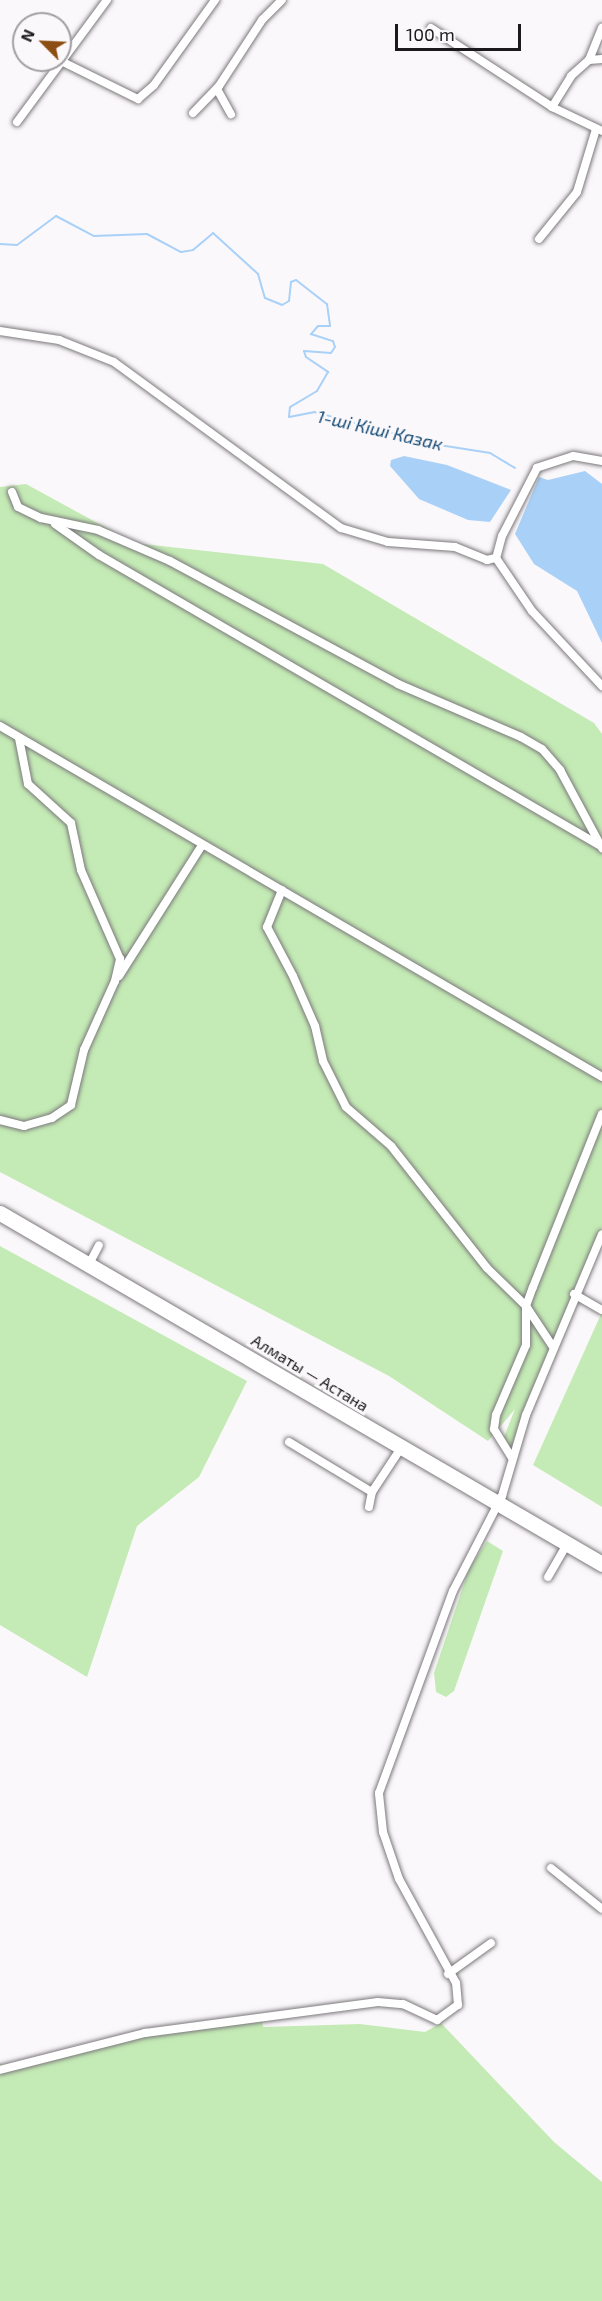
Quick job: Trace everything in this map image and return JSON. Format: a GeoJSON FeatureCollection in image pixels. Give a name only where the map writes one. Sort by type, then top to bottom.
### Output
{"type":"FeatureCollection","features":[{"type":"Feature","properties":{"kind":"highway","name":"Алматы — Астана"},"geometry":{"type":"LineString","coordinates":[[0,1213],[602,1564]]}},
{"type":"Feature","properties":{"kind":"street"},"geometry":{"type":"LineString","coordinates":[[72,49],[107,0]]}},
{"type":"Feature","properties":{"kind":"street"},"geometry":{"type":"LineString","coordinates":[[72,66],[138,99],[154,86],[215,0]]}},
{"type":"Feature","properties":{"kind":"street"},"geometry":{"type":"LineString","coordinates":[[193,113],[217,89],[262,20],[282,0]]}},
{"type":"Feature","properties":{"kind":"street"},"geometry":{"type":"LineString","coordinates":[[430,28],[552,107],[599,130],[577,192],[539,239]]}},
{"type":"Feature","properties":{"kind":"street"},"geometry":{"type":"LineString","coordinates":[[552,107],[571,76],[589,60],[602,28]]}},
{"type":"Feature","properties":{"kind":"street"},"geometry":{"type":"LineString","coordinates":[[589,60],[602,59]]}},
{"type":"Feature","properties":{"kind":"street"},"geometry":{"type":"LineString","coordinates":[[17,122],[55,72]]}},
{"type":"Feature","properties":{"kind":"street"},"geometry":{"type":"LineString","coordinates":[[217,89],[231,114]]}},
{"type":"Feature","properties":{"kind":"street"},"geometry":{"type":"LineString","coordinates":[[0,331],[59,340],[114,362],[341,528],[388,542],[454,547],[487,560],[496,558]]}},
{"type":"Feature","properties":{"kind":"street"},"geometry":{"type":"LineString","coordinates":[[602,461],[573,456],[537,468],[502,536],[496,558],[532,611],[602,686]]}},
{"type":"Feature","properties":{"kind":"street"},"geometry":{"type":"LineString","coordinates":[[12,492],[18,507],[53,522],[99,555],[601,847]]}},
{"type":"Feature","properties":{"kind":"street"},"geometry":{"type":"LineString","coordinates":[[53,522],[98,530],[170,561],[398,684],[521,737],[542,749],[560,770],[601,847]]}},
{"type":"Feature","properties":{"kind":"street"},"geometry":{"type":"LineString","coordinates":[[0,726],[602,1077]]}},
{"type":"Feature","properties":{"kind":"street"},"geometry":{"type":"LineString","coordinates":[[19,738],[28,784],[71,823],[81,870],[117,944],[120,959],[115,981]]}},
{"type":"Feature","properties":{"kind":"street"},"geometry":{"type":"LineString","coordinates":[[0,1120],[24,1126],[68,1109],[87,1043],[115,981],[202,845]]}},
{"type":"Feature","properties":{"kind":"street"},"geometry":{"type":"LineString","coordinates":[[282,890],[267,927],[293,976],[315,1026],[323,1061],[345,1107],[391,1146],[487,1268],[526,1306],[553,1347]]}},
{"type":"Feature","properties":{"kind":"street"},"geometry":{"type":"LineString","coordinates":[[512,1458],[494,1430],[503,1393],[526,1345],[526,1306],[602,1114]]}},
{"type":"Feature","properties":{"kind":"street"},"geometry":{"type":"LineString","coordinates":[[0,2070],[145,2032],[378,2002],[403,2004],[437,2019],[458,2005],[459,1991],[399,1879],[381,1824],[379,1793],[453,1591],[498,1504],[512,1458],[553,1347],[574,1294],[602,1234]]}},
{"type":"Feature","properties":{"kind":"street"},"geometry":{"type":"LineString","coordinates":[[88,1264],[99,1245]]}},
{"type":"Feature","properties":{"kind":"street"},"geometry":{"type":"LineString","coordinates":[[574,1294],[602,1310]]}},
{"type":"Feature","properties":{"kind":"street"},"geometry":{"type":"LineString","coordinates":[[289,1442],[372,1492]]}},
{"type":"Feature","properties":{"kind":"street"},"geometry":{"type":"LineString","coordinates":[[369,1508],[372,1492],[401,1448]]}},
{"type":"Feature","properties":{"kind":"street"},"geometry":{"type":"LineString","coordinates":[[548,1577],[567,1544]]}},
{"type":"Feature","properties":{"kind":"street"},"geometry":{"type":"LineString","coordinates":[[550,1868],[602,1909]]}},
{"type":"Feature","properties":{"kind":"street"},"geometry":{"type":"LineString","coordinates":[[448,1974],[491,1943]]}},
{"type":"Feature","properties":{"kind":"green space"},"geometry":{"type":"Polygon","coordinates":[[[26,484],[134,543],[323,564],[594,723],[602,734],[602,1227],[515,1454],[504,1437],[515,1409],[488,1441],[389,1376],[0,1172],[0,487],[26,484]]]}},
{"type":"Feature","properties":{"kind":"green space"},"geometry":{"type":"Polygon","coordinates":[[[0,1246],[247,1381],[199,1477],[137,1526],[87,1677],[0,1625],[0,1246]]]}},
{"type":"Feature","properties":{"kind":"green space"},"geometry":{"type":"Polygon","coordinates":[[[602,1312],[602,1507],[533,1465],[602,1312]]]}},
{"type":"Feature","properties":{"kind":"green space"},"geometry":{"type":"Polygon","coordinates":[[[487,1541],[503,1551],[454,1691],[446,1697],[436,1692],[434,1673],[469,1569],[487,1541]]]}},
{"type":"Feature","properties":{"kind":"green space"},"geometry":{"type":"Polygon","coordinates":[[[262,2017],[263,2027],[360,2024],[425,2032],[441,2023],[554,2142],[602,2182],[602,2301],[0,2301],[0,2063],[3,2066],[132,2035],[262,2017]]]}},
{"type":"Feature","properties":{"kind":"water"},"geometry":{"type":"Polygon","coordinates":[[[404,456],[447,465],[511,490],[490,522],[468,520],[419,499],[390,466],[391,460],[404,456]]]}},
{"type":"Feature","properties":{"kind":"water"},"geometry":{"type":"Polygon","coordinates":[[[585,471],[602,484],[602,643],[577,591],[534,564],[515,534],[539,477],[548,480],[585,471]]]}},
{"type":"Feature","properties":{"kind":"waterway","name":"1-ші Кіші Казак"},"geometry":{"type":"LineString","coordinates":[[0,244],[17,245],[56,216],[94,236],[147,234],[181,252],[193,250],[213,233],[258,274],[265,298],[282,305],[289,301],[291,282],[296,280],[327,304],[330,326],[318,326],[311,334],[333,341],[335,347],[331,353],[304,351],[306,357],[328,372],[317,391],[290,407],[289,417],[314,412],[433,444],[490,453],[515,468]]}}]}
